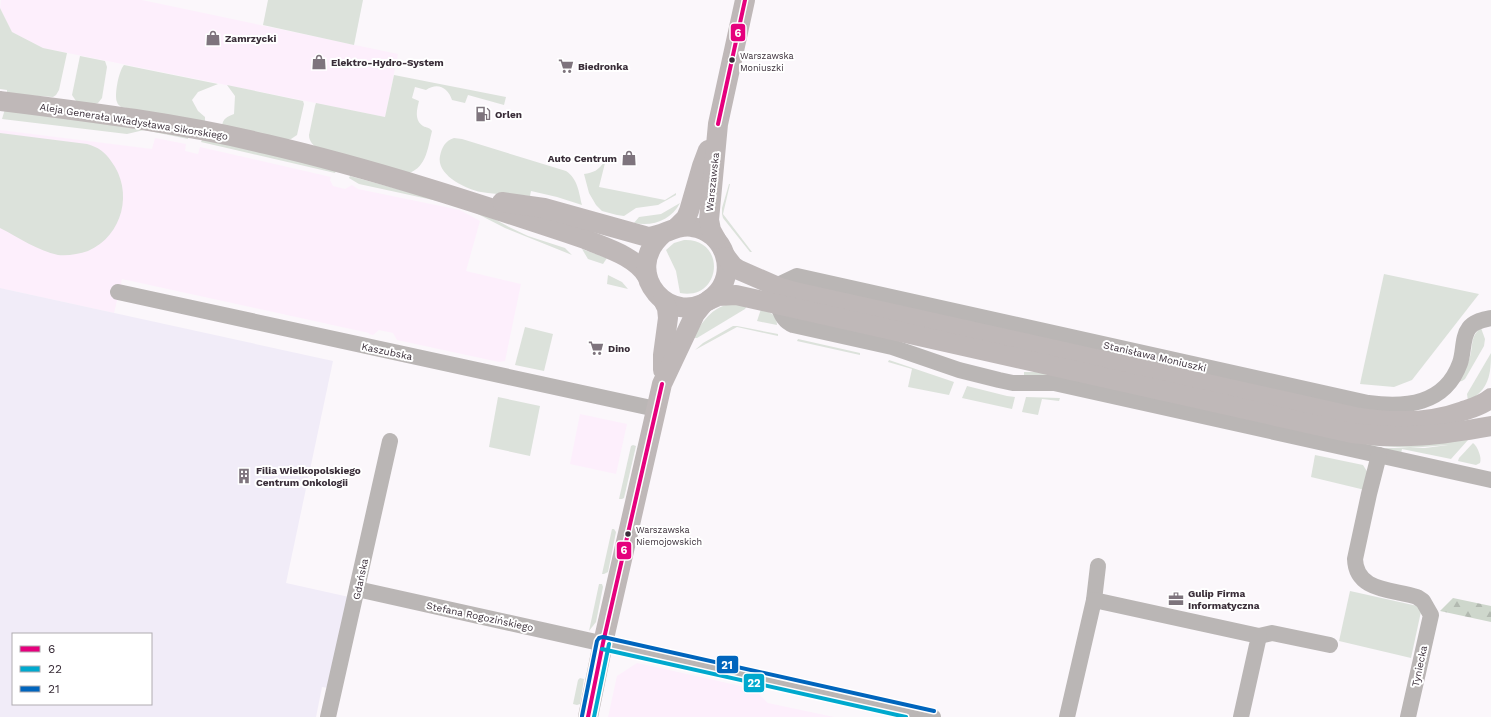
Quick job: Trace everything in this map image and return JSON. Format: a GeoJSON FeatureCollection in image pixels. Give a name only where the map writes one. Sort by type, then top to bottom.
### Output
{"type":"FeatureCollection","features":[{"type":"Feature","properties":{"kind":"main road","name":"Warszawska"},"geometry":{"type":"LineString","coordinates":[[716,239],[708,220],[718,124],[745,0]]}},
{"type":"Feature","properties":{"kind":"main road","name":"Aleja Generała Władysława Sikorskiego"},"geometry":{"type":"LineString","coordinates":[[0,101],[147,121],[236,137],[344,164],[452,195],[579,237],[606,248],[635,263],[647,276]]}},
{"type":"Feature","properties":{"kind":"main road","name":"Warszawska"},"geometry":{"type":"LineString","coordinates":[[671,230],[686,218],[702,166],[718,124]]}},
{"type":"Feature","properties":{"kind":"main road","name":"Aleja Generała Władysława Sikorskiego"},"geometry":{"type":"LineString","coordinates":[[452,195],[544,208],[648,237],[656,236],[671,230]]}},
{"type":"Feature","properties":{"kind":"main road"},"geometry":{"type":"LineString","coordinates":[[588,717],[603,643],[662,384],[663,354],[668,318],[667,308],[663,300],[653,289],[647,276],[646,269],[648,255],[654,243],[671,230],[684,226],[698,228],[711,234],[720,244],[726,257],[726,278],[719,291],[695,314],[662,384]]}},
{"type":"Feature","properties":{"kind":"main road","name":"Stanisława Moniuszki"},"geometry":{"type":"LineString","coordinates":[[726,257],[733,266],[777,295],[1352,433],[1388,437],[1422,436],[1491,426]]}},
{"type":"Feature","properties":{"kind":"main road","name":"Stanisława Moniuszki"},"geometry":{"type":"LineString","coordinates":[[706,302],[718,296],[803,294],[1338,414],[1371,420],[1404,421],[1436,419],[1469,409],[1491,398]]}},
{"type":"Feature","properties":{"kind":"main road"},"geometry":{"type":"LineString","coordinates":[[663,300],[682,307],[696,306],[706,302]]}},
{"type":"Feature","properties":{"kind":"street","name":"Stanisława Moniuszki"},"geometry":{"type":"LineString","coordinates":[[777,295],[797,276],[1368,403],[1396,406],[1414,404],[1437,393],[1450,380],[1460,364],[1466,333],[1470,326],[1478,321],[1491,318]]}},
{"type":"Feature","properties":{"kind":"street","name":"Kaszubska"},"geometry":{"type":"LineString","coordinates":[[118,292],[656,409]]}},
{"type":"Feature","properties":{"kind":"street"},"geometry":{"type":"LineString","coordinates":[[777,295],[784,318],[787,322],[793,325],[892,347],[959,370],[1013,383],[1054,383],[1491,480]]}},
{"type":"Feature","properties":{"kind":"street","name":"Gdańska"},"geometry":{"type":"LineString","coordinates":[[328,717],[390,441]]}},
{"type":"Feature","properties":{"kind":"street","name":"Tyniecka"},"geometry":{"type":"LineString","coordinates":[[1379,456],[1355,559],[1357,572],[1363,580],[1368,583],[1417,597],[1423,601],[1431,615],[1408,717]]}},
{"type":"Feature","properties":{"kind":"street"},"geometry":{"type":"LineString","coordinates":[[1067,717],[1094,600],[1098,566]]}},
{"type":"Feature","properties":{"kind":"street","name":"Stefana Rogozińskiego"},"geometry":{"type":"LineString","coordinates":[[357,589],[933,717]]}},
{"type":"Feature","properties":{"kind":"street"},"geometry":{"type":"LineString","coordinates":[[1094,600],[1259,636],[1272,632],[1330,645]]}},
{"type":"Feature","properties":{"kind":"street"},"geometry":{"type":"LineString","coordinates":[[1241,717],[1259,636]]}},
{"type":"Feature","properties":{"kind":"shaded area"},"geometry":{"type":"Polygon","coordinates":[[[1,0],[142,0],[398,54],[385,117],[43,48],[12,32],[0,8],[1,0]]]}},
{"type":"Feature","properties":{"kind":"shaded area"},"geometry":{"type":"Polygon","coordinates":[[[268,0],[363,0],[354,45],[263,25],[268,0]]]}},
{"type":"Feature","properties":{"kind":"shaded area"},"geometry":{"type":"Polygon","coordinates":[[[0,8],[12,32],[43,48],[67,53],[59,90],[53,97],[7,94],[7,90],[0,89],[0,8]]]}},
{"type":"Feature","properties":{"kind":"shaded area"},"geometry":{"type":"Polygon","coordinates":[[[80,56],[105,61],[107,67],[102,98],[98,103],[91,105],[76,101],[72,95],[80,56]]]}},
{"type":"Feature","properties":{"kind":"shaded area"},"geometry":{"type":"Polygon","coordinates":[[[124,65],[218,84],[198,92],[192,100],[198,111],[205,117],[205,123],[121,107],[117,102],[116,94],[119,77],[124,65]]]}},
{"type":"Feature","properties":{"kind":"shaded area"},"geometry":{"type":"Polygon","coordinates":[[[394,75],[506,97],[504,105],[468,95],[465,103],[452,100],[445,89],[438,86],[426,90],[415,87],[412,98],[419,101],[417,114],[418,121],[420,124],[432,131],[428,149],[423,161],[420,166],[409,173],[317,148],[313,144],[309,135],[316,103],[385,117],[394,75]]]}},
{"type":"Feature","properties":{"kind":"shaded area"},"geometry":{"type":"Polygon","coordinates":[[[227,85],[303,101],[304,104],[297,135],[291,139],[285,139],[222,126],[224,119],[234,114],[235,96],[227,85]]]}},
{"type":"Feature","properties":{"kind":"shaded area"},"geometry":{"type":"Polygon","coordinates":[[[5,109],[137,128],[188,137],[188,139],[144,130],[127,134],[2,119],[5,109]]]}},
{"type":"Feature","properties":{"kind":"shaded area"},"geometry":{"type":"Polygon","coordinates":[[[0,130],[152,149],[155,138],[186,144],[185,151],[198,154],[200,147],[331,177],[330,180],[333,186],[345,189],[352,185],[358,189],[460,210],[480,221],[466,271],[521,284],[505,361],[499,362],[397,340],[393,333],[379,330],[373,335],[122,279],[114,313],[0,288],[0,130]]]}},
{"type":"Feature","properties":{"kind":"shaded area"},"geometry":{"type":"Polygon","coordinates":[[[0,133],[87,144],[104,152],[118,173],[122,186],[123,199],[117,224],[110,235],[100,244],[88,251],[58,255],[43,250],[0,228],[0,133]]]}},
{"type":"Feature","properties":{"kind":"shaded area"},"geometry":{"type":"Polygon","coordinates":[[[203,138],[336,171],[335,173],[201,142],[203,138]]]}},
{"type":"Feature","properties":{"kind":"shaded area"},"geometry":{"type":"Polygon","coordinates":[[[454,138],[462,139],[566,171],[576,182],[582,205],[531,191],[530,196],[493,194],[481,192],[460,184],[447,175],[440,163],[440,156],[443,147],[448,141],[454,138]]]}},
{"type":"Feature","properties":{"kind":"shaded area"},"geometry":{"type":"Polygon","coordinates":[[[604,162],[599,187],[665,200],[676,193],[676,195],[658,205],[636,208],[624,216],[602,211],[596,205],[589,193],[584,174],[596,171],[604,162]]]}},
{"type":"Feature","properties":{"kind":"shaded area"},"geometry":{"type":"Polygon","coordinates":[[[350,176],[456,205],[359,184],[349,178],[350,176]]]}},
{"type":"Feature","properties":{"kind":"shaded area"},"geometry":{"type":"Polygon","coordinates":[[[729,184],[723,214],[752,252],[750,252],[723,218],[722,208],[729,184]]]}},
{"type":"Feature","properties":{"kind":"shaded area"},"geometry":{"type":"Polygon","coordinates":[[[680,203],[672,214],[661,221],[648,224],[634,223],[639,217],[661,214],[680,203]]]}},
{"type":"Feature","properties":{"kind":"shaded area"},"geometry":{"type":"Polygon","coordinates":[[[466,208],[489,216],[528,236],[565,248],[572,255],[505,228],[466,208]]]}},
{"type":"Feature","properties":{"kind":"shaded area"},"geometry":{"type":"Polygon","coordinates":[[[684,240],[698,242],[707,249],[713,258],[714,269],[711,279],[704,288],[694,293],[680,293],[676,271],[666,250],[674,243],[684,240]]]}},
{"type":"Feature","properties":{"kind":"shaded area"},"geometry":{"type":"Polygon","coordinates":[[[582,249],[607,258],[603,264],[588,259],[582,249]]]}},
{"type":"Feature","properties":{"kind":"shaded area"},"geometry":{"type":"Polygon","coordinates":[[[1384,274],[1479,294],[1412,380],[1394,387],[1360,384],[1384,274]]]}},
{"type":"Feature","properties":{"kind":"shaded area"},"geometry":{"type":"Polygon","coordinates":[[[608,275],[622,282],[628,289],[607,284],[608,275]]]}},
{"type":"Feature","properties":{"kind":"shaded area"},"geometry":{"type":"Polygon","coordinates":[[[0,288],[333,361],[286,583],[349,597],[329,688],[322,687],[316,717],[0,717],[0,288]]]}},
{"type":"Feature","properties":{"kind":"shaded area"},"geometry":{"type":"Polygon","coordinates":[[[730,304],[747,306],[745,309],[697,338],[693,338],[703,321],[712,312],[718,308],[730,304]]]}},
{"type":"Feature","properties":{"kind":"shaded area"},"geometry":{"type":"Polygon","coordinates":[[[761,309],[770,312],[776,318],[777,325],[757,321],[761,309]]]}},
{"type":"Feature","properties":{"kind":"shaded area"},"geometry":{"type":"Polygon","coordinates":[[[733,326],[778,334],[778,336],[737,327],[695,350],[703,343],[733,326]]]}},
{"type":"Feature","properties":{"kind":"shaded area"},"geometry":{"type":"Polygon","coordinates":[[[525,327],[553,334],[544,371],[515,365],[525,327]]]}},
{"type":"Feature","properties":{"kind":"shaded area"},"geometry":{"type":"Polygon","coordinates":[[[1481,328],[1485,339],[1484,346],[1465,379],[1457,382],[1469,360],[1473,339],[1477,331],[1481,328]]]}},
{"type":"Feature","properties":{"kind":"shaded area"},"geometry":{"type":"Polygon","coordinates":[[[798,339],[860,353],[860,355],[797,341],[798,339]]]}},
{"type":"Feature","properties":{"kind":"shaded area"},"geometry":{"type":"Polygon","coordinates":[[[1491,353],[1489,375],[1485,387],[1475,397],[1468,401],[1467,394],[1491,353]]]}},
{"type":"Feature","properties":{"kind":"shaded area"},"geometry":{"type":"Polygon","coordinates":[[[889,360],[954,382],[949,395],[908,387],[912,369],[888,362],[889,360]]]}},
{"type":"Feature","properties":{"kind":"shaded area"},"geometry":{"type":"Polygon","coordinates":[[[1024,372],[1036,372],[1468,438],[1468,440],[1451,459],[1402,449],[1401,454],[1384,448],[1410,448],[1363,445],[1024,378],[1024,372]],[[1448,445],[1410,448],[1425,448],[1448,445]]]}},
{"type":"Feature","properties":{"kind":"shaded area"},"geometry":{"type":"Polygon","coordinates":[[[967,386],[1015,397],[1012,409],[962,398],[967,386]]]}},
{"type":"Feature","properties":{"kind":"shaded area"},"geometry":{"type":"Polygon","coordinates":[[[498,397],[540,406],[530,456],[489,447],[498,397]]]}},
{"type":"Feature","properties":{"kind":"shaded area"},"geometry":{"type":"Polygon","coordinates":[[[1026,397],[1060,398],[1059,401],[1042,399],[1038,415],[1022,412],[1026,397]]]}},
{"type":"Feature","properties":{"kind":"shaded area"},"geometry":{"type":"Polygon","coordinates":[[[580,414],[627,424],[616,474],[570,464],[580,414]]]}},
{"type":"Feature","properties":{"kind":"shaded area"},"geometry":{"type":"Polygon","coordinates":[[[1473,443],[1479,453],[1480,463],[1476,465],[1458,461],[1459,458],[1473,443]]]}},
{"type":"Feature","properties":{"kind":"shaded area"},"geometry":{"type":"Polygon","coordinates":[[[631,446],[636,446],[624,498],[619,499],[631,446]]]}},
{"type":"Feature","properties":{"kind":"shaded area"},"geometry":{"type":"Polygon","coordinates":[[[1315,455],[1363,465],[1368,473],[1365,490],[1311,477],[1315,455]]]}},
{"type":"Feature","properties":{"kind":"shaded area"},"geometry":{"type":"Polygon","coordinates":[[[612,529],[616,532],[608,572],[602,574],[612,529]]]}},
{"type":"Feature","properties":{"kind":"shaded area"},"geometry":{"type":"Polygon","coordinates":[[[599,584],[602,584],[603,587],[596,622],[589,631],[599,584]]]}},
{"type":"Feature","properties":{"kind":"shaded area"},"geometry":{"type":"Polygon","coordinates":[[[1350,591],[1422,607],[1411,658],[1339,641],[1350,591]]]}},
{"type":"Feature","properties":{"kind":"shaded area"},"geometry":{"type":"Polygon","coordinates":[[[637,663],[754,689],[768,703],[834,717],[608,717],[617,676],[637,663]]]}},
{"type":"Feature","properties":{"kind":"shaded area"},"geometry":{"type":"Polygon","coordinates":[[[580,678],[584,679],[580,704],[577,705],[573,704],[578,680],[580,678]]]}},
{"type":"Feature","properties":{"kind":"green space"},"geometry":{"type":"Polygon","coordinates":[[[1453,598],[1491,606],[1491,622],[1440,611],[1453,598]]]}},
{"type":"Feature","properties":{"kind":"transit line","name":"6"},"geometry":{"type":"LineString","coordinates":[[718,124],[745,0]]}},
{"type":"Feature","properties":{"kind":"transit line","name":"6"},"geometry":{"type":"LineString","coordinates":[[588,717],[603,643],[662,384]]}},
{"type":"Feature","properties":{"kind":"transit line","name":"21"},"geometry":{"type":"LineString","coordinates":[[582,716],[597,641],[599,638],[603,637],[934,711]]}},
{"type":"Feature","properties":{"kind":"transit line","name":"22"},"geometry":{"type":"LineString","coordinates":[[594,717],[609,644]]}},
{"type":"Feature","properties":{"kind":"transit line","name":"22"},"geometry":{"type":"LineString","coordinates":[[602,649],[906,717]]}},
{"type":"Feature","properties":{"kind":"place","name":"Zamrzycki"},"geometry":{"type":"Point","coordinates":[213,38]}},
{"type":"Feature","properties":{"kind":"place","name":"Warszawska Moniuszki"},"geometry":{"type":"Point","coordinates":[732,60]}},
{"type":"Feature","properties":{"kind":"place","name":"Elektro-Hydro-System"},"geometry":{"type":"Point","coordinates":[319,62]}},
{"type":"Feature","properties":{"kind":"place","name":"Biedronka"},"geometry":{"type":"Point","coordinates":[566,66]}},
{"type":"Feature","properties":{"kind":"place","name":"Orlen"},"geometry":{"type":"Point","coordinates":[483,114]}},
{"type":"Feature","properties":{"kind":"place","name":"Auto Centrum"},"geometry":{"type":"Point","coordinates":[629,158]}},
{"type":"Feature","properties":{"kind":"place","name":"Dino"},"geometry":{"type":"Point","coordinates":[596,348]}},
{"type":"Feature","properties":{"kind":"place","name":"Filia Wielkopolskiego Centrum Onkologii"},"geometry":{"type":"Point","coordinates":[244,476]}},
{"type":"Feature","properties":{"kind":"place","name":"Warszawska Niemojowskich"},"geometry":{"type":"Point","coordinates":[628,534]}},
{"type":"Feature","properties":{"kind":"place","name":"Gulip Firma Informatyczna"},"geometry":{"type":"Point","coordinates":[1176,599]}}]}
